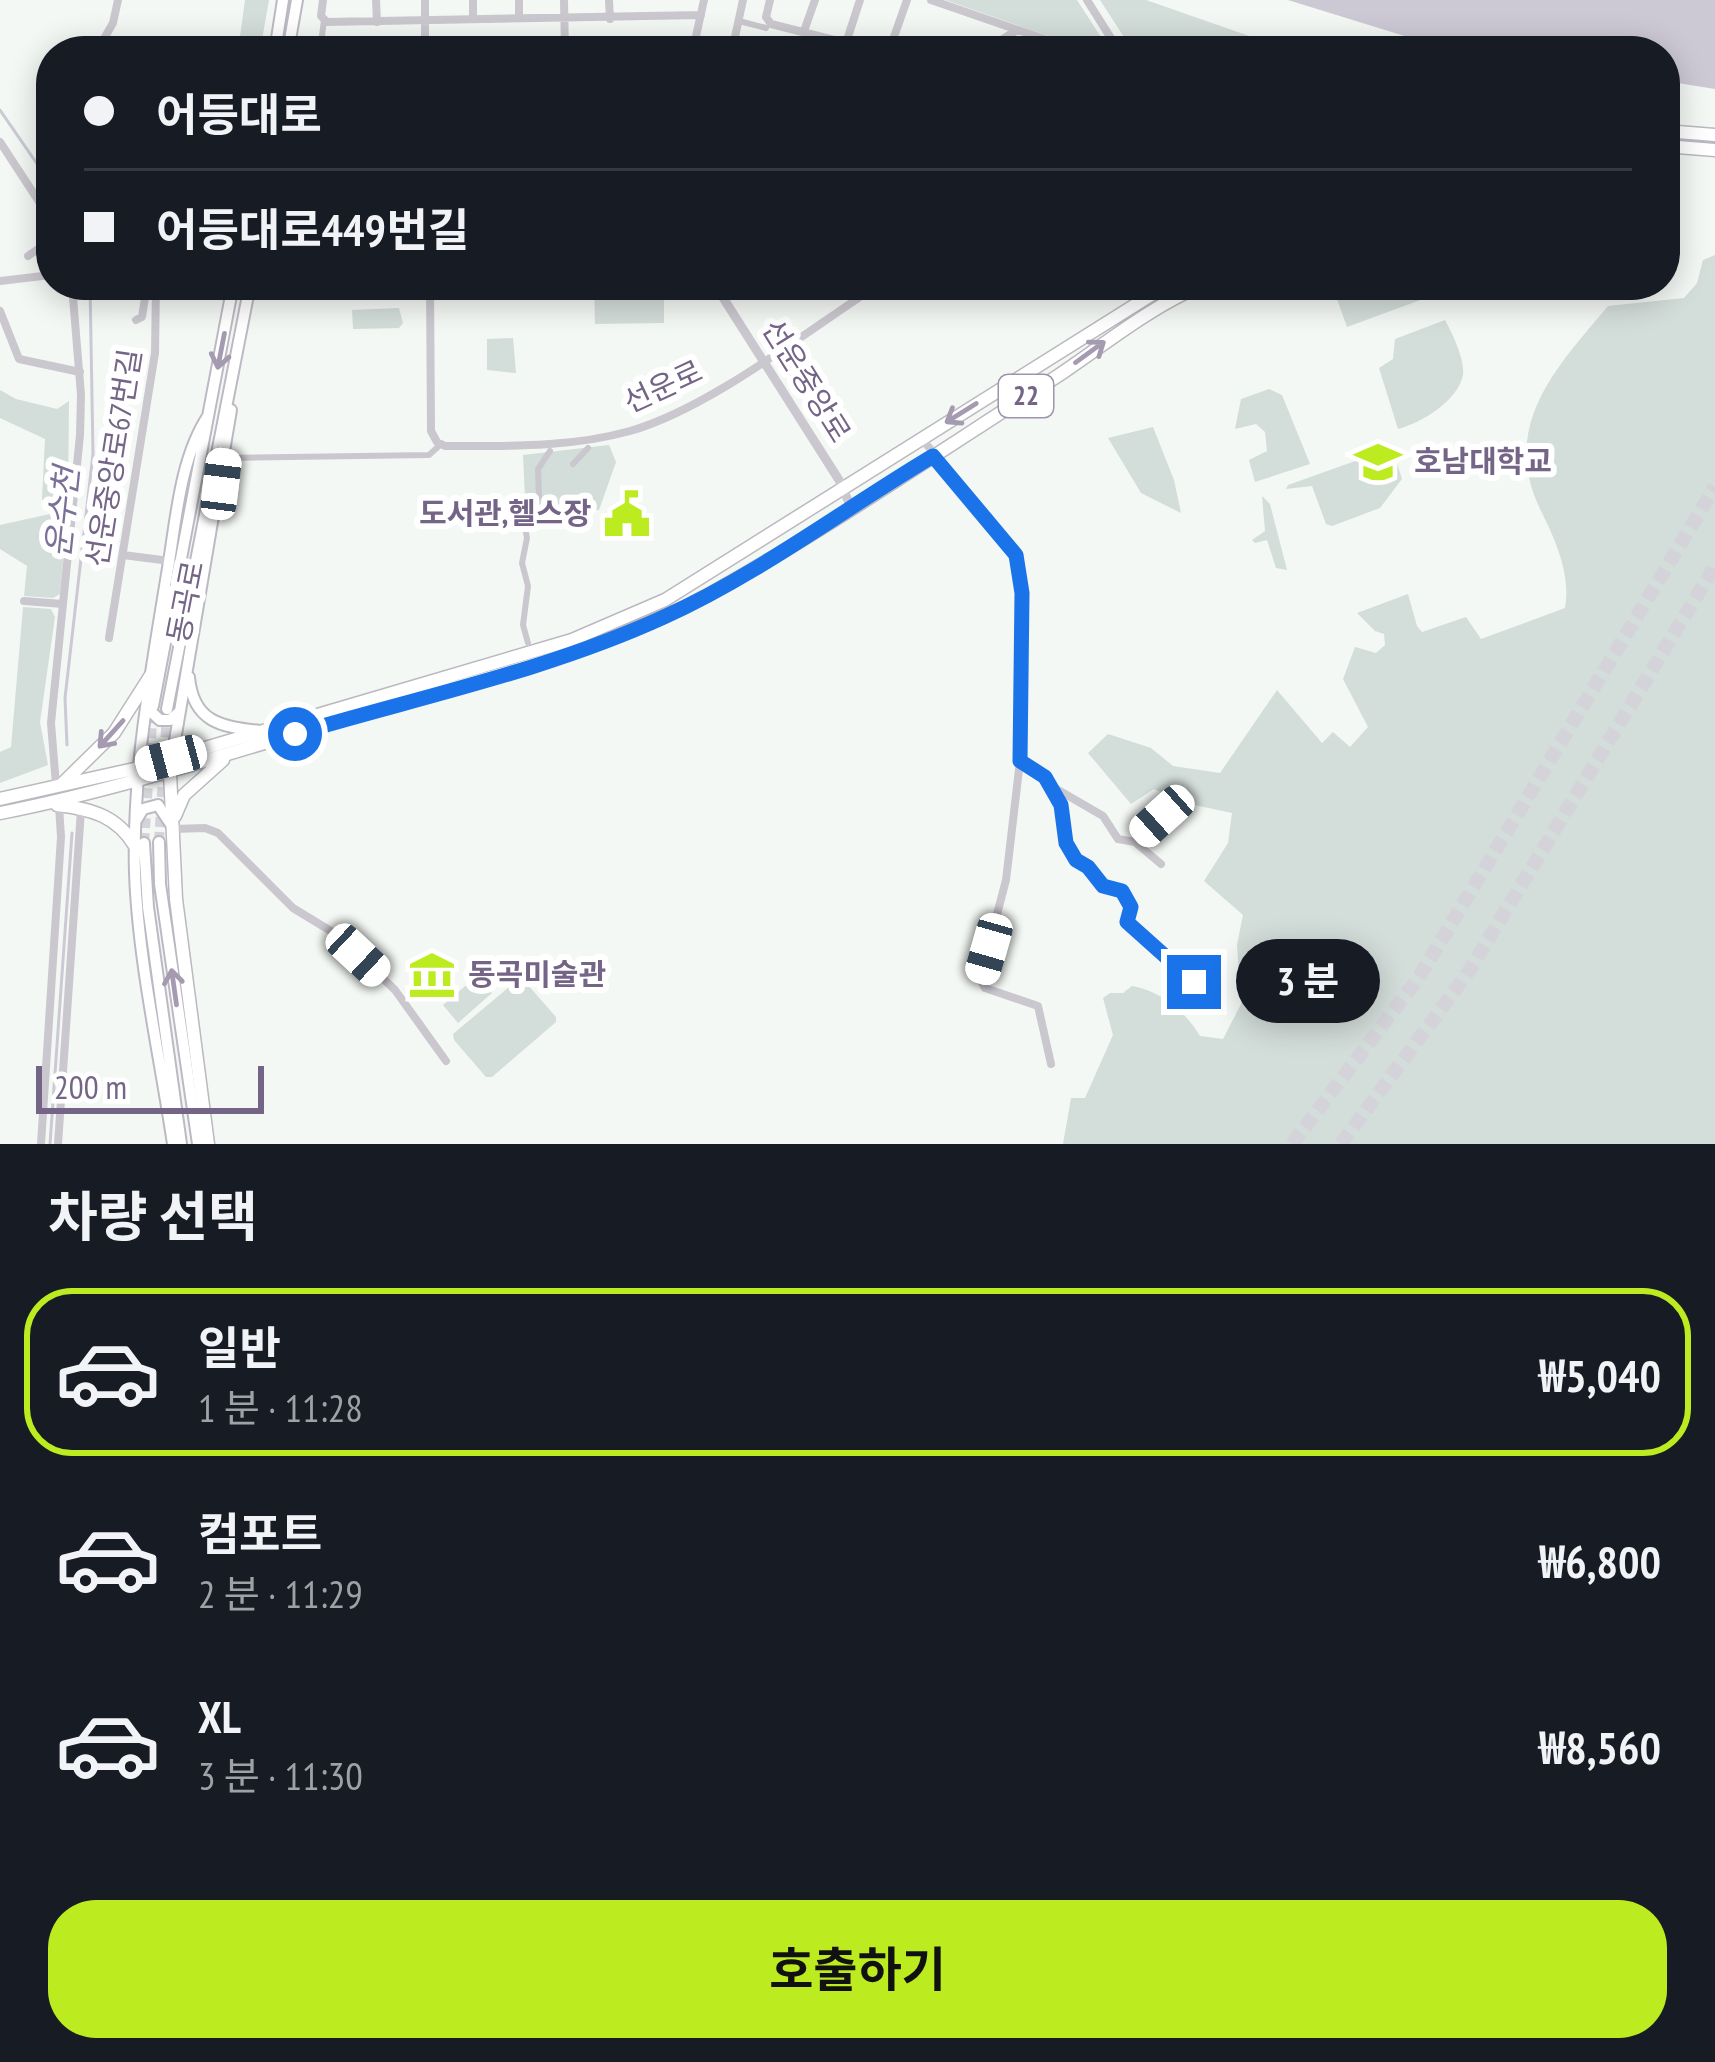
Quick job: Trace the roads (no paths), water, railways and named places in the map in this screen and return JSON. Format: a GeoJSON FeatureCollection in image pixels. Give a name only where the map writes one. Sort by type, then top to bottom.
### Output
{"type":"FeatureCollection","features":[{"type":"Feature","properties":{"kind":"main road"},"geometry":{"type":"LineString","coordinates":[[277,36],[283,0]]}},
{"type":"Feature","properties":{"kind":"main road"},"geometry":{"type":"LineString","coordinates":[[291,36],[297,0]]}},
{"type":"Feature","properties":{"kind":"main road"},"geometry":{"type":"LineString","coordinates":[[1680,132],[1715,135]]}},
{"type":"Feature","properties":{"kind":"main road"},"geometry":{"type":"LineString","coordinates":[[1680,147],[1715,150]]}},
{"type":"Feature","properties":{"kind":"main road","name":"동곡로"},"geometry":{"type":"LineString","coordinates":[[149,706],[230,300]]}},
{"type":"Feature","properties":{"kind":"main road","name":"동곡로"},"geometry":{"type":"LineString","coordinates":[[172,711],[247,300]]}},
{"type":"Feature","properties":{"kind":"main road","name":"22"},"geometry":{"type":"LineString","coordinates":[[0,813],[138,782],[264,731],[590,632],[665,600],[1143,300]]}},
{"type":"Feature","properties":{"kind":"main road","name":"22"},"geometry":{"type":"LineString","coordinates":[[0,799],[139,767],[230,755],[590,649],[713,592],[1174,300]]}},
{"type":"Feature","properties":{"kind":"main road"},"geometry":{"type":"LineString","coordinates":[[149,706],[160,720],[170,720],[190,662],[237,357]]}},
{"type":"Feature","properties":{"kind":"main road"},"geometry":{"type":"LineString","coordinates":[[177,1144],[137,901],[140,844],[135,822],[151,675],[170,561],[192,444],[208,416]]}},
{"type":"Feature","properties":{"kind":"main road"},"geometry":{"type":"LineString","coordinates":[[190,662],[192,698],[202,713],[221,724],[264,731]]}},
{"type":"Feature","properties":{"kind":"main road"},"geometry":{"type":"LineString","coordinates":[[58,786],[114,734],[151,675]]}},
{"type":"Feature","properties":{"kind":"main road"},"geometry":{"type":"LineString","coordinates":[[172,711],[176,899],[208,1144]]}},
{"type":"Feature","properties":{"kind":"main road"},"geometry":{"type":"LineString","coordinates":[[173,830],[184,795],[230,755]]}},
{"type":"Feature","properties":{"kind":"main road"},"geometry":{"type":"LineString","coordinates":[[38,805],[81,808],[106,816],[140,844]]}},
{"type":"Feature","properties":{"kind":"main road"},"geometry":{"type":"LineString","coordinates":[[135,822],[143,809],[158,806],[173,830]]}},
{"type":"Feature","properties":{"kind":"main road"},"geometry":{"type":"LineString","coordinates":[[159,842],[160,884],[198,1144]]}},
{"type":"Feature","properties":{"kind":"street"},"geometry":{"type":"LineString","coordinates":[[106,36],[118,0]]}},
{"type":"Feature","properties":{"kind":"street"},"geometry":{"type":"LineString","coordinates":[[321,36],[323,0]]}},
{"type":"Feature","properties":{"kind":"street"},"geometry":{"type":"LineString","coordinates":[[376,0],[376,22]]}},
{"type":"Feature","properties":{"kind":"street"},"geometry":{"type":"LineString","coordinates":[[424,0],[425,36]]}},
{"type":"Feature","properties":{"kind":"street"},"geometry":{"type":"LineString","coordinates":[[473,0],[473,19]]}},
{"type":"Feature","properties":{"kind":"street"},"geometry":{"type":"LineString","coordinates":[[519,0],[519,18]]}},
{"type":"Feature","properties":{"kind":"street"},"geometry":{"type":"LineString","coordinates":[[564,0],[565,36]]}},
{"type":"Feature","properties":{"kind":"street"},"geometry":{"type":"LineString","coordinates":[[609,0],[610,19]]}},
{"type":"Feature","properties":{"kind":"street"},"geometry":{"type":"LineString","coordinates":[[658,17],[659,0]]}},
{"type":"Feature","properties":{"kind":"street"},"geometry":{"type":"LineString","coordinates":[[696,36],[704,0]]}},
{"type":"Feature","properties":{"kind":"street"},"geometry":{"type":"LineString","coordinates":[[736,36],[743,0]]}},
{"type":"Feature","properties":{"kind":"street"},"geometry":{"type":"LineString","coordinates":[[770,0],[766,17],[771,24],[822,36]]}},
{"type":"Feature","properties":{"kind":"street"},"geometry":{"type":"LineString","coordinates":[[804,31],[815,0]]}},
{"type":"Feature","properties":{"kind":"street"},"geometry":{"type":"LineString","coordinates":[[848,36],[860,0]]}},
{"type":"Feature","properties":{"kind":"street"},"geometry":{"type":"LineString","coordinates":[[894,36],[907,0]]}},
{"type":"Feature","properties":{"kind":"street"},"geometry":{"type":"LineString","coordinates":[[931,0],[1029,36]]}},
{"type":"Feature","properties":{"kind":"street"},"geometry":{"type":"LineString","coordinates":[[1088,0],[1110,36]]}},
{"type":"Feature","properties":{"kind":"street"},"geometry":{"type":"LineString","coordinates":[[323,20],[701,15]]}},
{"type":"Feature","properties":{"kind":"street"},"geometry":{"type":"LineString","coordinates":[[739,21],[766,28]]}},
{"type":"Feature","properties":{"kind":"street"},"geometry":{"type":"LineString","coordinates":[[1009,36],[1016,32]]}},
{"type":"Feature","properties":{"kind":"street"},"geometry":{"type":"LineString","coordinates":[[0,142],[36,197]]}},
{"type":"Feature","properties":{"kind":"street"},"geometry":{"type":"LineString","coordinates":[[28,256],[36,250]]}},
{"type":"Feature","properties":{"kind":"street"},"geometry":{"type":"LineString","coordinates":[[0,281],[36,277]]}},
{"type":"Feature","properties":{"kind":"street"},"geometry":{"type":"LineString","coordinates":[[58,786],[51,723],[77,473],[80,372],[73,300]]}},
{"type":"Feature","properties":{"kind":"street"},"geometry":{"type":"LineString","coordinates":[[146,300],[139,318],[158,329]]}},
{"type":"Feature","properties":{"kind":"street","name":"선운중앙로67번길"},"geometry":{"type":"LineString","coordinates":[[109,638],[158,329],[154,300]]}},
{"type":"Feature","properties":{"kind":"street"},"geometry":{"type":"LineString","coordinates":[[224,458],[429,455],[440,445],[431,431],[430,300]]}},
{"type":"Feature","properties":{"kind":"street","name":"선운중앙로"},"geometry":{"type":"LineString","coordinates":[[725,300],[845,489],[851,507]]}},
{"type":"Feature","properties":{"kind":"street","name":"선운로"},"geometry":{"type":"LineString","coordinates":[[440,445],[551,446],[621,433],[698,402],[855,300]]}},
{"type":"Feature","properties":{"kind":"street"},"geometry":{"type":"LineString","coordinates":[[0,311],[19,359],[80,372]]}},
{"type":"Feature","properties":{"kind":"street"},"geometry":{"type":"LineString","coordinates":[[921,438],[1016,555],[1022,593],[1020,761],[1006,880],[980,979],[985,988],[1038,1006],[1051,1064]]}},
{"type":"Feature","properties":{"kind":"street"},"geometry":{"type":"LineString","coordinates":[[574,464],[588,448]]}},
{"type":"Feature","properties":{"kind":"street"},"geometry":{"type":"LineString","coordinates":[[528,643],[523,518],[539,497],[538,469],[550,452]]}},
{"type":"Feature","properties":{"kind":"street"},"geometry":{"type":"LineString","coordinates":[[123,555],[170,561]]}},
{"type":"Feature","properties":{"kind":"street"},"geometry":{"type":"LineString","coordinates":[[24,601],[63,604]]}},
{"type":"Feature","properties":{"kind":"street"},"geometry":{"type":"LineString","coordinates":[[1020,761],[1045,777],[1061,805],[1066,843],[1076,860],[1103,886],[1122,891],[1131,907],[1127,922],[1194,982]]}},
{"type":"Feature","properties":{"kind":"street"},"geometry":{"type":"LineString","coordinates":[[1050,786],[1103,816],[1118,838],[1135,842],[1161,864]]}},
{"type":"Feature","properties":{"kind":"street"},"geometry":{"type":"LineString","coordinates":[[41,1144],[62,837],[59,806]]}},
{"type":"Feature","properties":{"kind":"street"},"geometry":{"type":"LineString","coordinates":[[58,1144],[81,808]]}},
{"type":"Feature","properties":{"kind":"street"},"geometry":{"type":"LineString","coordinates":[[1135,842],[1162,816]]}},
{"type":"Feature","properties":{"kind":"street"},"geometry":{"type":"LineString","coordinates":[[173,830],[206,828],[218,833],[293,908],[338,936],[395,990],[446,1061]]}},
{"type":"Feature","properties":{"kind":"waterway","name":"운수천"},"geometry":{"type":"LineString","coordinates":[[0,110],[36,162]]}},
{"type":"Feature","properties":{"kind":"waterway","name":"운수천"},"geometry":{"type":"LineString","coordinates":[[67,745],[65,698],[93,454],[90,300]]}},
{"type":"Feature","properties":{"kind":"waterway","name":"운수천"},"geometry":{"type":"LineString","coordinates":[[50,1144],[72,833]]}},
{"type":"Feature","properties":{"kind":"tunnel"},"geometry":{"type":"LineString","coordinates":[[1292,1144],[1419,977],[1715,487]]}},
{"type":"Feature","properties":{"kind":"tunnel"},"geometry":{"type":"LineString","coordinates":[[1341,1144],[1469,971],[1715,566]]}},
{"type":"Feature","properties":{"kind":"tunnel"},"geometry":{"type":"LineString","coordinates":[[144,843],[153,709]]}},
{"type":"Feature","properties":{"kind":"tunnel"},"geometry":{"type":"LineString","coordinates":[[159,842],[167,714]]}},
{"type":"Feature","properties":{"kind":"place","name":"호남대학교"},"geometry":{"type":"Point","coordinates":[1378,462]}},
{"type":"Feature","properties":{"kind":"place","name":"도서관,헬스장"},"geometry":{"type":"Point","coordinates":[627,514]}},
{"type":"Feature","properties":{"kind":"place","name":"동곡미술관"},"geometry":{"type":"Point","coordinates":[432,975]}}]}
